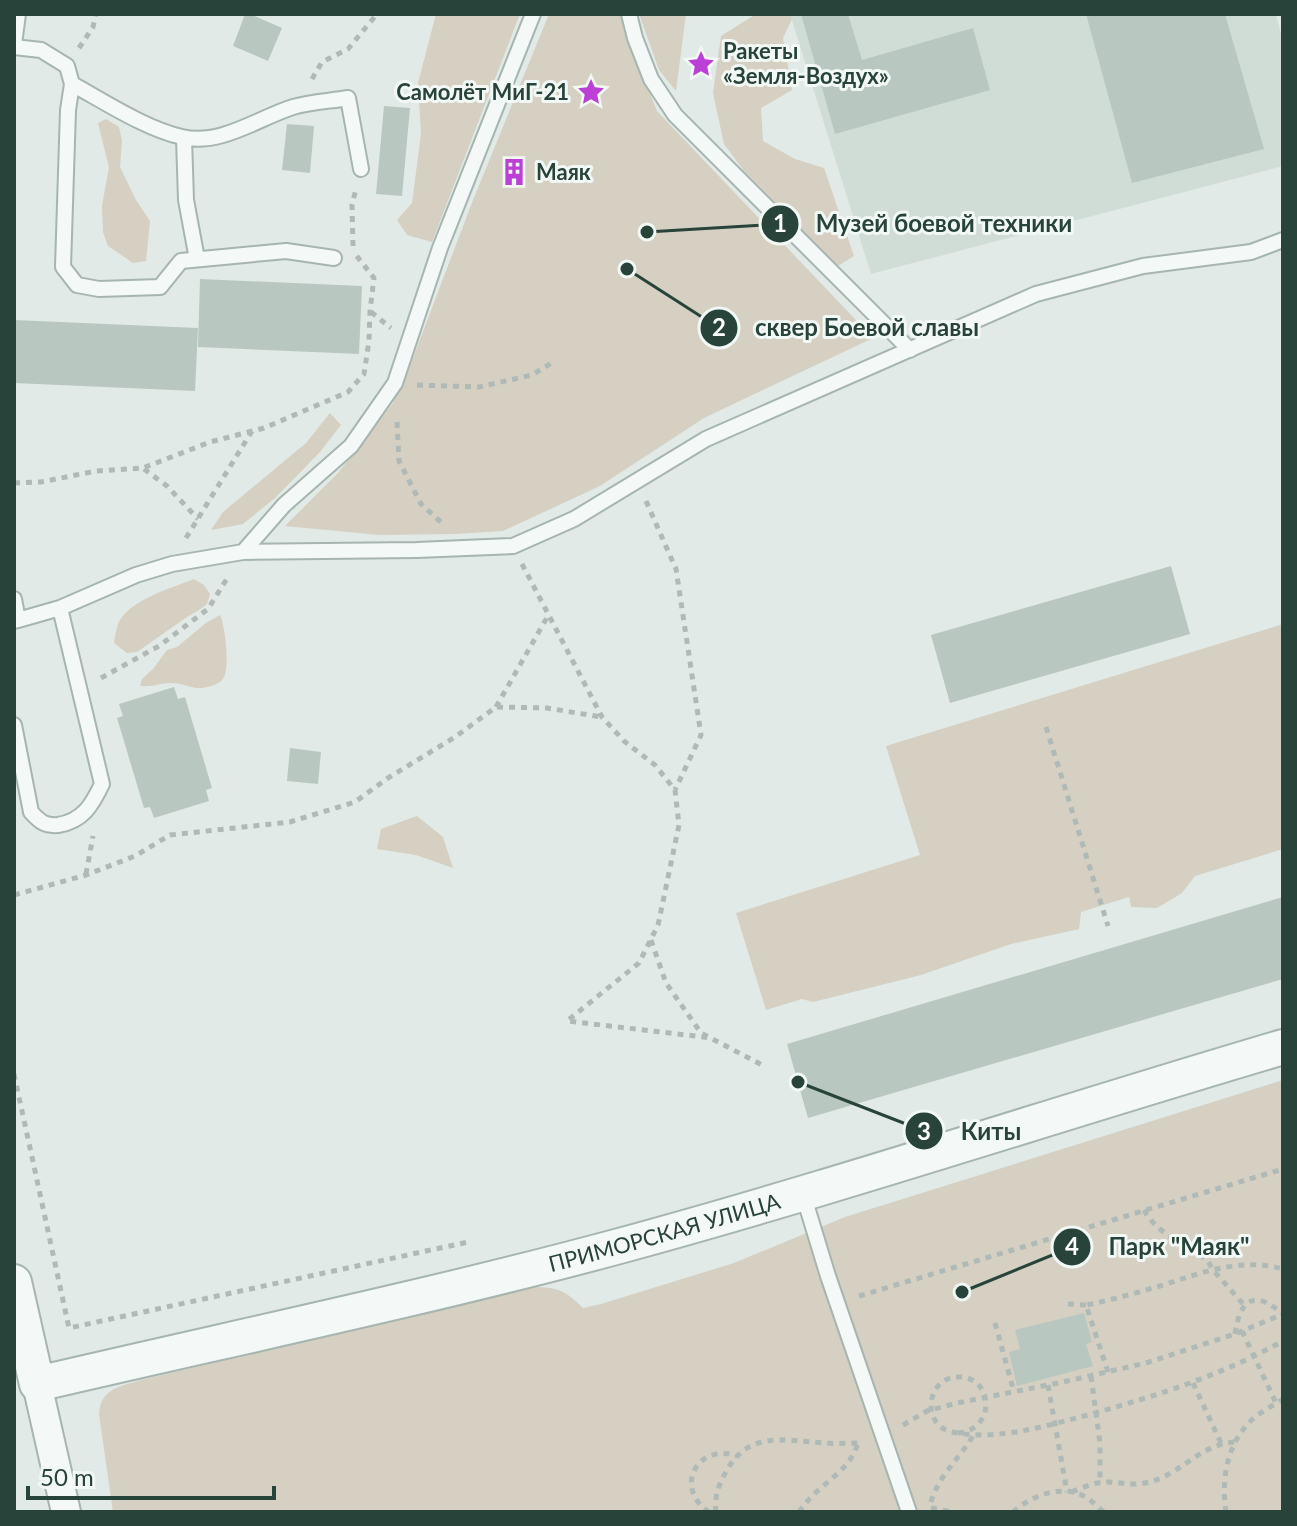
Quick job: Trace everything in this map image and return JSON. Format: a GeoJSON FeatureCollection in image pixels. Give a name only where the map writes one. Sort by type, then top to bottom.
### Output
{"type":"FeatureCollection","features":[{"type":"Feature","properties":{"kind":"street","name":"ПРИМОРСКАЯ УЛИЦА"},"geometry":{"type":"LineString","coordinates":[[37,1384],[515,1274],[803,1193],[1283,1047]]}},
{"type":"Feature","properties":{"kind":"street"},"geometry":{"type":"LineString","coordinates":[[14,1282],[66,1512]]}},
{"type":"Feature","properties":{"kind":"lane"},"geometry":{"type":"LineString","coordinates":[[18,14],[14,46],[41,50],[67,66],[72,84],[68,110],[63,267],[77,285],[99,289],[160,287],[181,261],[197,259],[286,251],[334,258]]}},
{"type":"Feature","properties":{"kind":"lane"},"geometry":{"type":"LineString","coordinates":[[243,552],[284,505],[351,446],[395,383],[440,248],[533,14]]}},
{"type":"Feature","properties":{"kind":"lane"},"geometry":{"type":"LineString","coordinates":[[629,14],[651,79],[675,115],[910,350]]}},
{"type":"Feature","properties":{"kind":"lane"},"geometry":{"type":"LineString","coordinates":[[72,84],[139,121],[184,138],[215,137],[294,107],[348,98],[361,169]]}},
{"type":"Feature","properties":{"kind":"lane"},"geometry":{"type":"LineString","coordinates":[[184,138],[186,200],[197,259]]}},
{"type":"Feature","properties":{"kind":"lane"},"geometry":{"type":"LineString","coordinates":[[14,599],[16,621],[60,608],[136,575],[172,564],[243,552],[513,546],[574,519],[706,439],[1036,294],[1143,266],[1251,252],[1283,240]]}},
{"type":"Feature","properties":{"kind":"lane"},"geometry":{"type":"LineString","coordinates":[[14,725],[31,812],[49,826],[69,823],[83,815],[102,784],[60,608]]}},
{"type":"Feature","properties":{"kind":"lane"},"geometry":{"type":"LineString","coordinates":[[803,1193],[828,1276],[909,1512]]}},
{"type":"Feature","properties":{"kind":"path"},"geometry":{"type":"LineString","coordinates":[[67,66],[93,27],[96,14]]}},
{"type":"Feature","properties":{"kind":"path"},"geometry":{"type":"LineString","coordinates":[[294,107],[322,62],[348,49],[377,14]]}},
{"type":"Feature","properties":{"kind":"path"},"geometry":{"type":"LineString","coordinates":[[14,483],[41,482],[96,471],[143,468],[210,442],[264,428],[348,392],[364,374],[374,278],[354,253],[352,205],[361,169]]}},
{"type":"Feature","properties":{"kind":"path"},"geometry":{"type":"LineString","coordinates":[[453,534],[421,504],[399,461],[395,383],[479,387],[532,375],[553,362]]}},
{"type":"Feature","properties":{"kind":"path"},"geometry":{"type":"LineString","coordinates":[[172,564],[252,431]]}},
{"type":"Feature","properties":{"kind":"path"},"geometry":{"type":"LineString","coordinates":[[143,468],[167,486],[198,519]]}},
{"type":"Feature","properties":{"kind":"path"},"geometry":{"type":"LineString","coordinates":[[637,481],[676,569],[701,735],[675,790],[679,825],[658,925],[651,940],[639,963],[567,1021],[712,1038]]}},
{"type":"Feature","properties":{"kind":"path"},"geometry":{"type":"LineString","coordinates":[[513,546],[602,717],[624,741],[655,765],[675,790]]}},
{"type":"Feature","properties":{"kind":"path"},"geometry":{"type":"LineString","coordinates":[[80,689],[159,646],[208,609],[243,552]]}},
{"type":"Feature","properties":{"kind":"path"},"geometry":{"type":"LineString","coordinates":[[14,895],[86,875],[135,856],[170,835],[290,822],[355,802],[496,707],[549,613]]}},
{"type":"Feature","properties":{"kind":"path"},"geometry":{"type":"LineString","coordinates":[[496,707],[547,708],[602,717]]}},
{"type":"Feature","properties":{"kind":"path"},"geometry":{"type":"LineString","coordinates":[[1046,727],[1108,926]]}},
{"type":"Feature","properties":{"kind":"path"},"geometry":{"type":"LineString","coordinates":[[651,940],[666,983],[701,1033],[766,1067]]}},
{"type":"Feature","properties":{"kind":"path"},"geometry":{"type":"LineString","coordinates":[[14,1074],[69,1328],[468,1242]]}},
{"type":"Feature","properties":{"kind":"path"},"geometry":{"type":"LineString","coordinates":[[857,1296],[1283,1169]]}},
{"type":"Feature","properties":{"kind":"path"},"geometry":{"type":"LineString","coordinates":[[1144,1210],[1158,1228],[1208,1261],[1244,1305]]}},
{"type":"Feature","properties":{"kind":"path"},"geometry":{"type":"LineString","coordinates":[[1068,1304],[1086,1305],[1126,1296],[1240,1264],[1283,1269]]}},
{"type":"Feature","properties":{"kind":"path"},"geometry":{"type":"LineString","coordinates":[[899,1427],[931,1410],[957,1403],[1146,1363],[1238,1333],[1283,1314],[1274,1306],[1250,1301],[1244,1305],[1237,1319],[1238,1333],[1254,1356],[1276,1403]]}},
{"type":"Feature","properties":{"kind":"path"},"geometry":{"type":"LineString","coordinates":[[1086,1305],[1108,1372]]}},
{"type":"Feature","properties":{"kind":"path"},"geometry":{"type":"LineString","coordinates":[[995,1323],[1014,1392]]}},
{"type":"Feature","properties":{"kind":"path"},"geometry":{"type":"LineString","coordinates":[[958,1433],[970,1430],[981,1422],[986,1409],[985,1398],[973,1381],[951,1377],[934,1390],[931,1403],[933,1417],[941,1427],[958,1433],[973,1436],[1008,1433],[1171,1391],[1283,1341]]}},
{"type":"Feature","properties":{"kind":"path"},"geometry":{"type":"LineString","coordinates":[[1091,1376],[1100,1443],[1100,1483]]}},
{"type":"Feature","properties":{"kind":"path"},"geometry":{"type":"LineString","coordinates":[[1193,1383],[1221,1443]]}},
{"type":"Feature","properties":{"kind":"path"},"geometry":{"type":"LineString","coordinates":[[1048,1385],[1069,1492]]}},
{"type":"Feature","properties":{"kind":"path"},"geometry":{"type":"LineString","coordinates":[[1226,1512],[1224,1477],[1235,1442],[1256,1416],[1283,1399]]}},
{"type":"Feature","properties":{"kind":"path"},"geometry":{"type":"LineString","coordinates":[[953,1512],[927,1509],[943,1475],[973,1436]]}},
{"type":"Feature","properties":{"kind":"path"},"geometry":{"type":"LineString","coordinates":[[716,1512],[717,1493],[733,1460],[765,1440],[823,1443],[869,1441]]}},
{"type":"Feature","properties":{"kind":"path"},"geometry":{"type":"LineString","coordinates":[[1013,1512],[1043,1494],[1069,1492],[1100,1483],[1144,1484],[1165,1476],[1205,1450],[1221,1443],[1235,1442]]}},
{"type":"Feature","properties":{"kind":"path"},"geometry":{"type":"LineString","coordinates":[[799,1512],[816,1490],[849,1463],[858,1443]]}},
{"type":"Feature","properties":{"kind":"path"},"geometry":{"type":"LineString","coordinates":[[709,1512],[698,1503],[692,1492],[694,1472],[708,1456],[722,1452],[739,1456]]}},
{"type":"Feature","properties":{"kind":"path"},"geometry":{"type":"LineString","coordinates":[[1069,1492],[1084,1496],[1104,1512]]}},
{"type":"Feature","properties":{"kind":"shaded area"},"geometry":{"type":"Polygon","coordinates":[[[436,14],[520,14],[432,242],[407,235],[397,220],[412,203],[421,134],[418,83],[436,14]]]}},
{"type":"Feature","properties":{"kind":"shaded area"},"geometry":{"type":"Polygon","coordinates":[[[549,14],[620,14],[657,111],[873,338],[704,418],[600,486],[503,531],[379,535],[285,526],[338,473],[393,403],[549,14]]]}},
{"type":"Feature","properties":{"kind":"shaded area"},"geometry":{"type":"Polygon","coordinates":[[[639,14],[686,14],[676,91],[659,70],[639,14]]]}},
{"type":"Feature","properties":{"kind":"shaded area"},"geometry":{"type":"Polygon","coordinates":[[[756,14],[790,14],[792,19],[783,38],[792,90],[761,108],[763,141],[795,159],[824,168],[854,256],[838,266],[744,171],[724,144],[713,93],[721,36],[756,14]]]}},
{"type":"Feature","properties":{"kind":"shaded area"},"geometry":{"type":"Polygon","coordinates":[[[790,14],[1276,14],[1283,41],[1283,166],[871,274],[790,14]]]}},
{"type":"Feature","properties":{"kind":"shaded area"},"geometry":{"type":"Polygon","coordinates":[[[106,119],[119,127],[122,141],[120,167],[150,221],[146,261],[133,263],[108,246],[103,232],[102,206],[109,167],[98,123],[106,119]]]}},
{"type":"Feature","properties":{"kind":"shaded area"},"geometry":{"type":"Polygon","coordinates":[[[330,413],[341,425],[320,452],[275,498],[243,524],[211,530],[223,512],[306,443],[330,413]]]}},
{"type":"Feature","properties":{"kind":"shaded area"},"geometry":{"type":"Polygon","coordinates":[[[194,579],[204,585],[210,594],[207,604],[137,652],[127,653],[114,643],[118,624],[131,608],[194,579]]]}},
{"type":"Feature","properties":{"kind":"shaded area"},"geometry":{"type":"Polygon","coordinates":[[[220,615],[227,655],[226,672],[220,682],[202,688],[171,683],[140,686],[142,679],[167,650],[177,647],[220,615]]]}},
{"type":"Feature","properties":{"kind":"shaded area"},"geometry":{"type":"Polygon","coordinates":[[[1283,624],[1283,849],[1195,876],[1182,893],[1157,908],[1131,907],[1129,897],[1081,912],[1079,929],[1011,944],[921,975],[813,1002],[802,999],[766,1010],[736,913],[920,855],[886,746],[1283,624]]]}},
{"type":"Feature","properties":{"kind":"shaded area"},"geometry":{"type":"Polygon","coordinates":[[[417,816],[443,837],[453,868],[416,855],[377,849],[381,829],[417,816]]]}},
{"type":"Feature","properties":{"kind":"shaded area"},"geometry":{"type":"Polygon","coordinates":[[[1283,1080],[1283,1512],[113,1512],[99,1414],[103,1399],[119,1387],[532,1287],[560,1291],[583,1308],[601,1304],[734,1263],[845,1217],[1283,1080]]]}},
{"type":"Feature","properties":{"kind":"building"},"geometry":{"type":"Polygon","coordinates":[[[245,14],[282,28],[268,61],[233,46],[245,14]]]}},
{"type":"Feature","properties":{"kind":"building"},"geometry":{"type":"Polygon","coordinates":[[[801,14],[848,14],[862,60],[973,28],[990,90],[835,134],[801,14]]]}},
{"type":"Feature","properties":{"kind":"building"},"geometry":{"type":"Polygon","coordinates":[[[1086,14],[1225,14],[1264,149],[1132,183],[1086,14]]]}},
{"type":"Feature","properties":{"kind":"building"},"geometry":{"type":"Polygon","coordinates":[[[384,106],[410,108],[402,196],[376,194],[384,106]]]}},
{"type":"Feature","properties":{"kind":"building"},"geometry":{"type":"Polygon","coordinates":[[[287,124],[314,126],[310,173],[282,170],[287,124]]]}},
{"type":"Feature","properties":{"kind":"building"},"geometry":{"type":"Polygon","coordinates":[[[200,279],[362,286],[359,354],[198,347],[200,279]]]}},
{"type":"Feature","properties":{"kind":"building"},"geometry":{"type":"Polygon","coordinates":[[[14,320],[198,328],[195,391],[14,383],[14,320]]]}},
{"type":"Feature","properties":{"kind":"building"},"geometry":{"type":"Polygon","coordinates":[[[1171,566],[1190,634],[950,703],[931,635],[1171,566]]]}},
{"type":"Feature","properties":{"kind":"building"},"geometry":{"type":"Polygon","coordinates":[[[174,687],[178,699],[185,697],[212,788],[206,790],[209,801],[154,818],[150,807],[144,808],[117,718],[123,716],[119,704],[174,687]]]}},
{"type":"Feature","properties":{"kind":"building"},"geometry":{"type":"Polygon","coordinates":[[[290,748],[321,752],[318,784],[287,781],[290,748]]]}},
{"type":"Feature","properties":{"kind":"building"},"geometry":{"type":"Polygon","coordinates":[[[1283,897],[1283,979],[808,1118],[787,1044],[1283,897]]]}},
{"type":"Feature","properties":{"kind":"building"},"geometry":{"type":"Polygon","coordinates":[[[1084,1313],[1092,1342],[1086,1344],[1093,1366],[1017,1386],[1009,1352],[1020,1349],[1015,1330],[1084,1313]]]}},
{"type":"Feature","properties":{"kind":"place","name":"Ракеты «Земля-Воздух»"},"geometry":{"type":"Point","coordinates":[701,64]}},
{"type":"Feature","properties":{"kind":"place","name":"Самолёт МиГ-21"},"geometry":{"type":"Point","coordinates":[591,92]}},
{"type":"Feature","properties":{"kind":"place","name":"Маяк"},"geometry":{"type":"Point","coordinates":[514,172]}},
{"type":"Feature","properties":{"kind":"place","name":"Музей боевой техники"},"geometry":{"type":"Point","coordinates":[647,232]}},
{"type":"Feature","properties":{"kind":"place","name":"сквер Боевой славы"},"geometry":{"type":"Point","coordinates":[627,269]}},
{"type":"Feature","properties":{"kind":"place","name":"Киты"},"geometry":{"type":"Point","coordinates":[798,1082]}},
{"type":"Feature","properties":{"kind":"place","name":"Парк \"Маяк\""},"geometry":{"type":"Point","coordinates":[962,1292]}}]}
